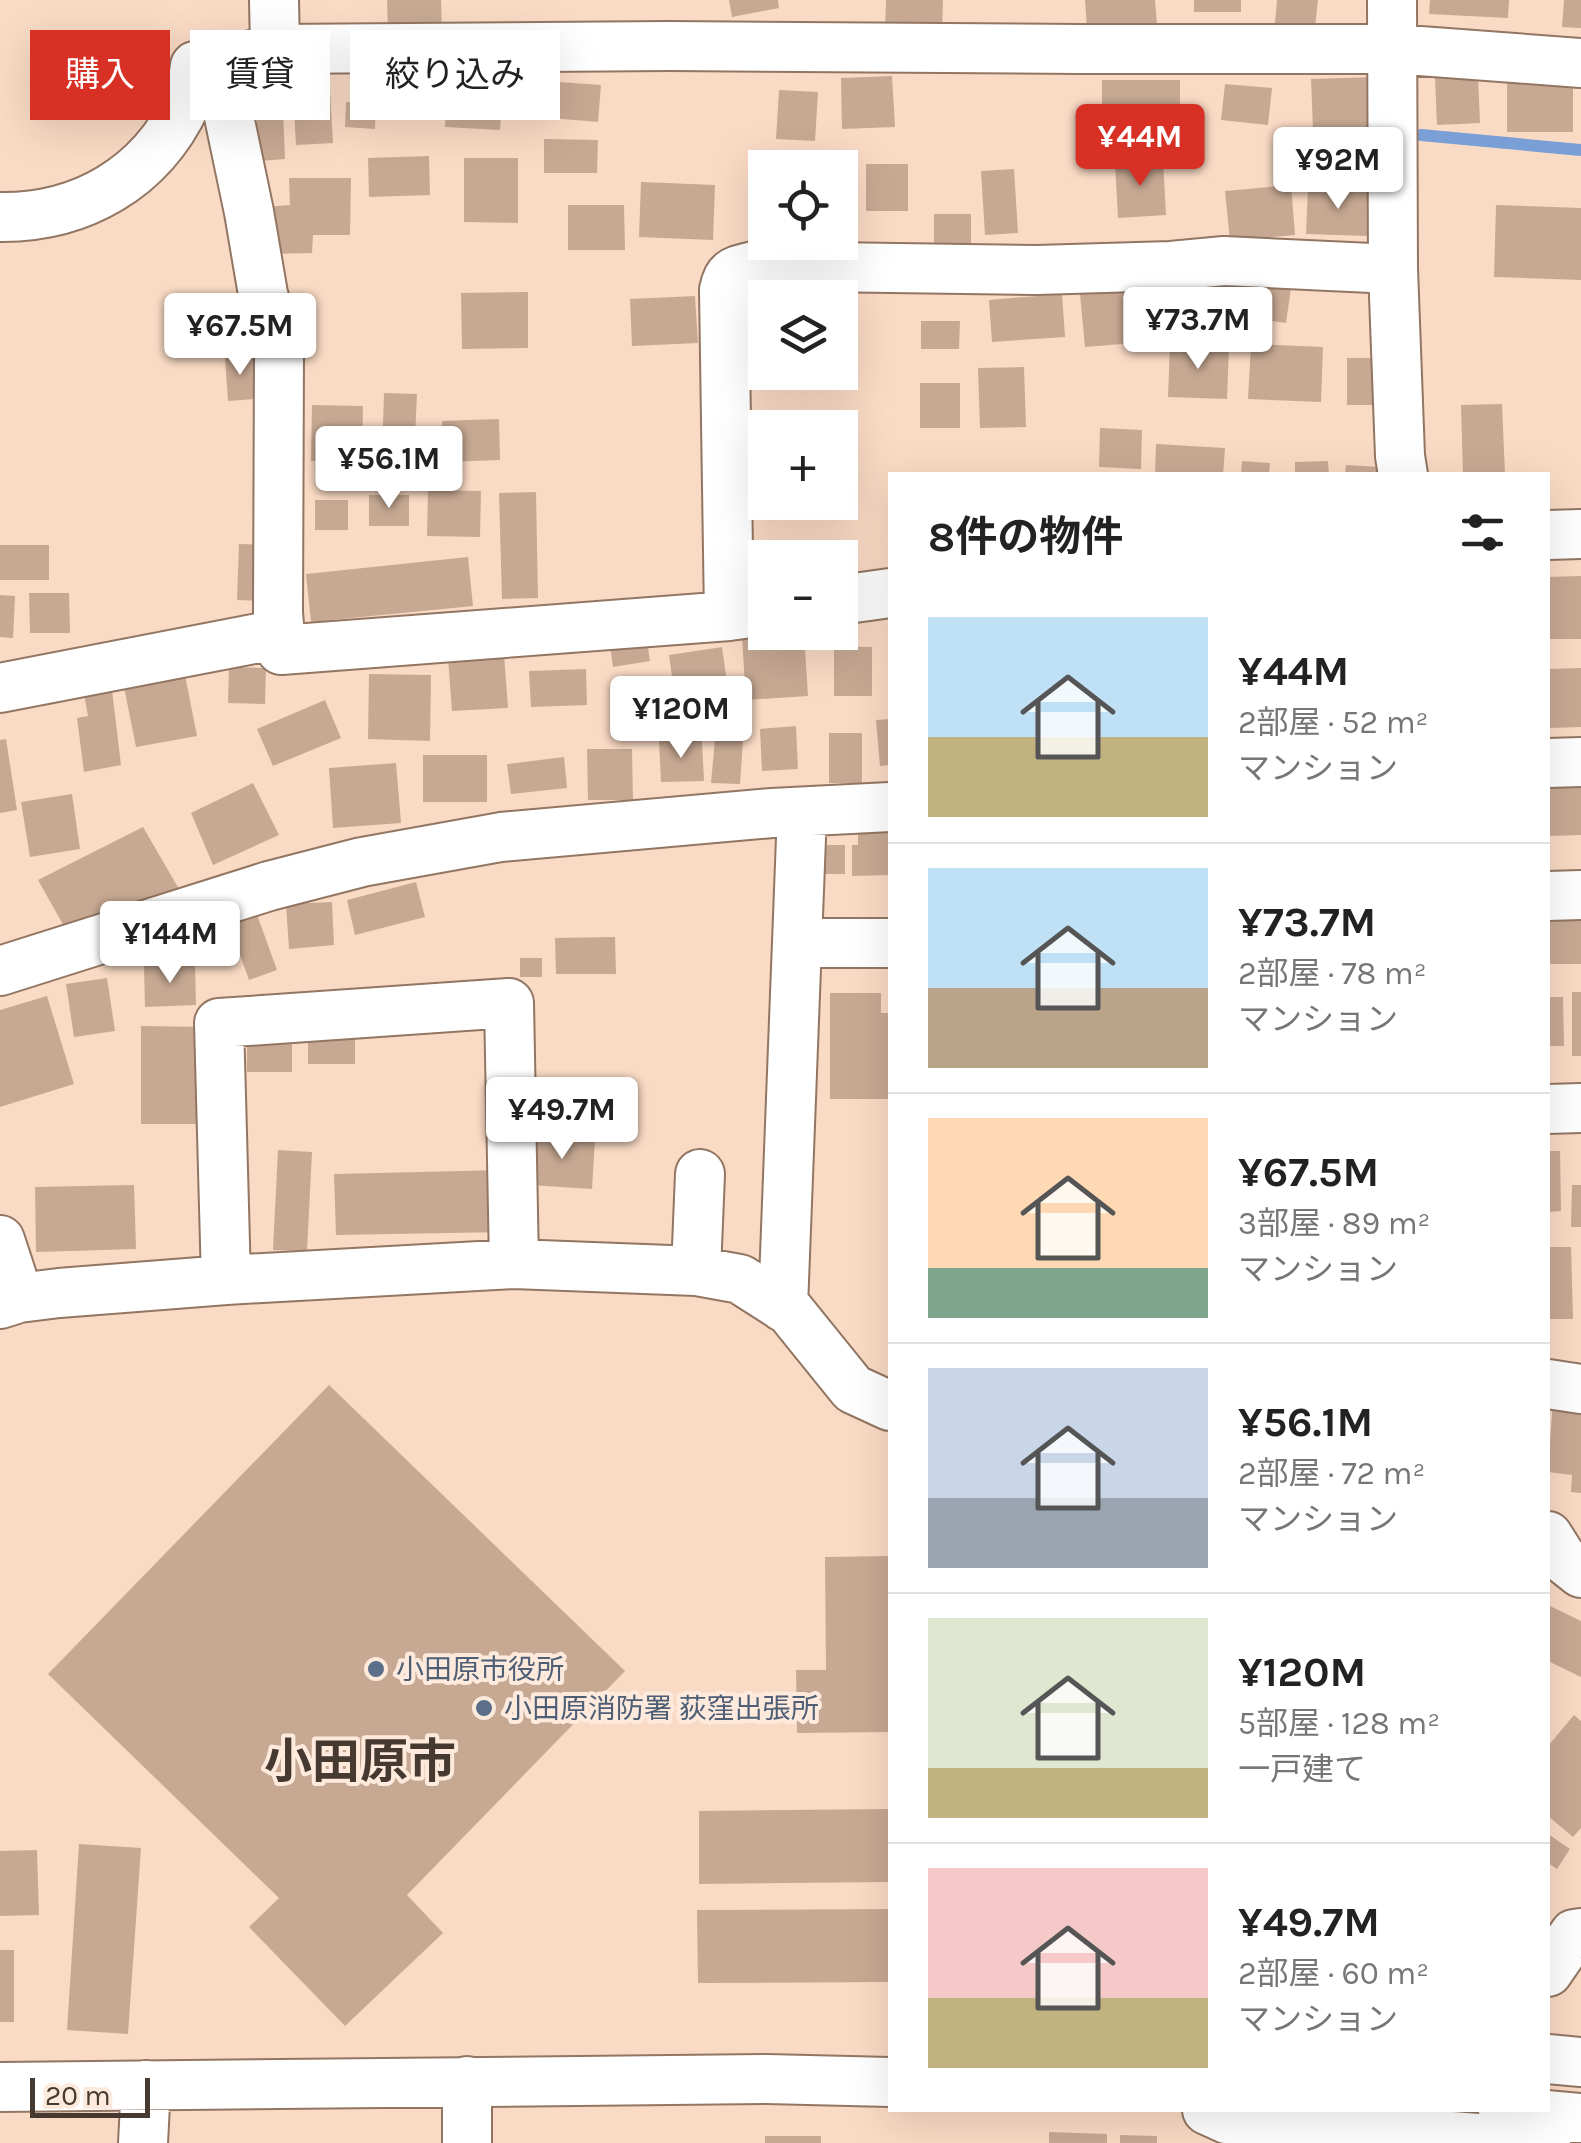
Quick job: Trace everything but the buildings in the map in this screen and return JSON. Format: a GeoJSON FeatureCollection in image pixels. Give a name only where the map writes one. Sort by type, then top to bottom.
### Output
{"type":"FeatureCollection","features":[{"type":"Feature","properties":{"kind":"street"},"geometry":{"type":"LineString","coordinates":[[274,0],[275,30]]}},
{"type":"Feature","properties":{"kind":"street"},"geometry":{"type":"LineString","coordinates":[[1392,0],[1393,269],[1403,472]]}},
{"type":"Feature","properties":{"kind":"street"},"geometry":{"type":"LineString","coordinates":[[330,49],[670,46],[1393,49],[1581,63]]}},
{"type":"Feature","properties":{"kind":"street"},"geometry":{"type":"LineString","coordinates":[[0,217],[58,211],[96,197],[132,176],[162,144],[190,90]]}},
{"type":"Feature","properties":{"kind":"street"},"geometry":{"type":"LineString","coordinates":[[229,120],[263,294],[279,354],[281,650],[747,613],[724,290],[733,271],[753,266],[1037,270],[1224,261],[1393,269]]}},
{"type":"Feature","properties":{"kind":"street"},"geometry":{"type":"LineString","coordinates":[[1550,535],[1581,534]]}},
{"type":"Feature","properties":{"kind":"street"},"geometry":{"type":"LineString","coordinates":[[858,597],[888,593]]}},
{"type":"Feature","properties":{"kind":"street"},"geometry":{"type":"LineString","coordinates":[[0,688],[279,634]]}},
{"type":"Feature","properties":{"kind":"street"},"geometry":{"type":"LineString","coordinates":[[1550,763],[1581,762]]}},
{"type":"Feature","properties":{"kind":"street"},"geometry":{"type":"LineString","coordinates":[[0,971],[269,886],[362,862],[501,837],[888,807]]}},
{"type":"Feature","properties":{"kind":"street"},"geometry":{"type":"LineString","coordinates":[[784,1307],[802,812]]}},
{"type":"Feature","properties":{"kind":"street"},"geometry":{"type":"LineString","coordinates":[[1550,896],[1581,894]]}},
{"type":"Feature","properties":{"kind":"street"},"geometry":{"type":"LineString","coordinates":[[797,944],[888,943]]}},
{"type":"Feature","properties":{"kind":"street"},"geometry":{"type":"LineString","coordinates":[[226,1280],[219,1023],[508,1003],[514,1264]]}},
{"type":"Feature","properties":{"kind":"street"},"geometry":{"type":"LineString","coordinates":[[1550,1109],[1581,1108]]}},
{"type":"Feature","properties":{"kind":"street"},"geometry":{"type":"LineString","coordinates":[[696,1271],[700,1174]]}},
{"type":"Feature","properties":{"kind":"street"},"geometry":{"type":"LineString","coordinates":[[0,1240],[9,1301],[226,1280],[514,1264],[696,1271],[740,1279],[790,1311],[854,1389],[888,1405]]}},
{"type":"Feature","properties":{"kind":"street"},"geometry":{"type":"LineString","coordinates":[[1550,1384],[1581,1389]]}},
{"type":"Feature","properties":{"kind":"street"},"geometry":{"type":"LineString","coordinates":[[1550,1539],[1562,1558],[1581,1573]]}},
{"type":"Feature","properties":{"kind":"street"},"geometry":{"type":"LineString","coordinates":[[1550,1969],[1574,1934],[1581,1933]]}},
{"type":"Feature","properties":{"kind":"street"},"geometry":{"type":"LineString","coordinates":[[1550,2060],[1581,2062]]}},
{"type":"Feature","properties":{"kind":"street"},"geometry":{"type":"LineString","coordinates":[[0,2087],[768,2079],[888,2082]]}},
{"type":"Feature","properties":{"kind":"street"},"geometry":{"type":"LineString","coordinates":[[467,2081],[467,2143]]}},
{"type":"Feature","properties":{"kind":"street"},"geometry":{"type":"LineString","coordinates":[[144,2143],[146,2085]]}},
{"type":"Feature","properties":{"kind":"street"},"geometry":{"type":"LineString","coordinates":[[1211,2112],[1227,2119],[1470,2130],[1546,2143]]}},
{"type":"Feature","properties":{"kind":"street"},"geometry":{"type":"LineString","coordinates":[[1470,2130],[1581,2118]]}},
{"type":"Feature","properties":{"kind":"waterway"},"geometry":{"type":"LineString","coordinates":[[1421,135],[1581,150]]}},
{"type":"Feature","properties":{"kind":"place","name":"小田原市役所"},"geometry":{"type":"Point","coordinates":[376,1669]}},
{"type":"Feature","properties":{"kind":"place","name":"小田原消防署 荻窪出張所"},"geometry":{"type":"Point","coordinates":[484,1708]}},
{"type":"Feature","properties":{"kind":"district","name":"小田原市"},"geometry":{"type":"Point","coordinates":[360,1762]}}]}
